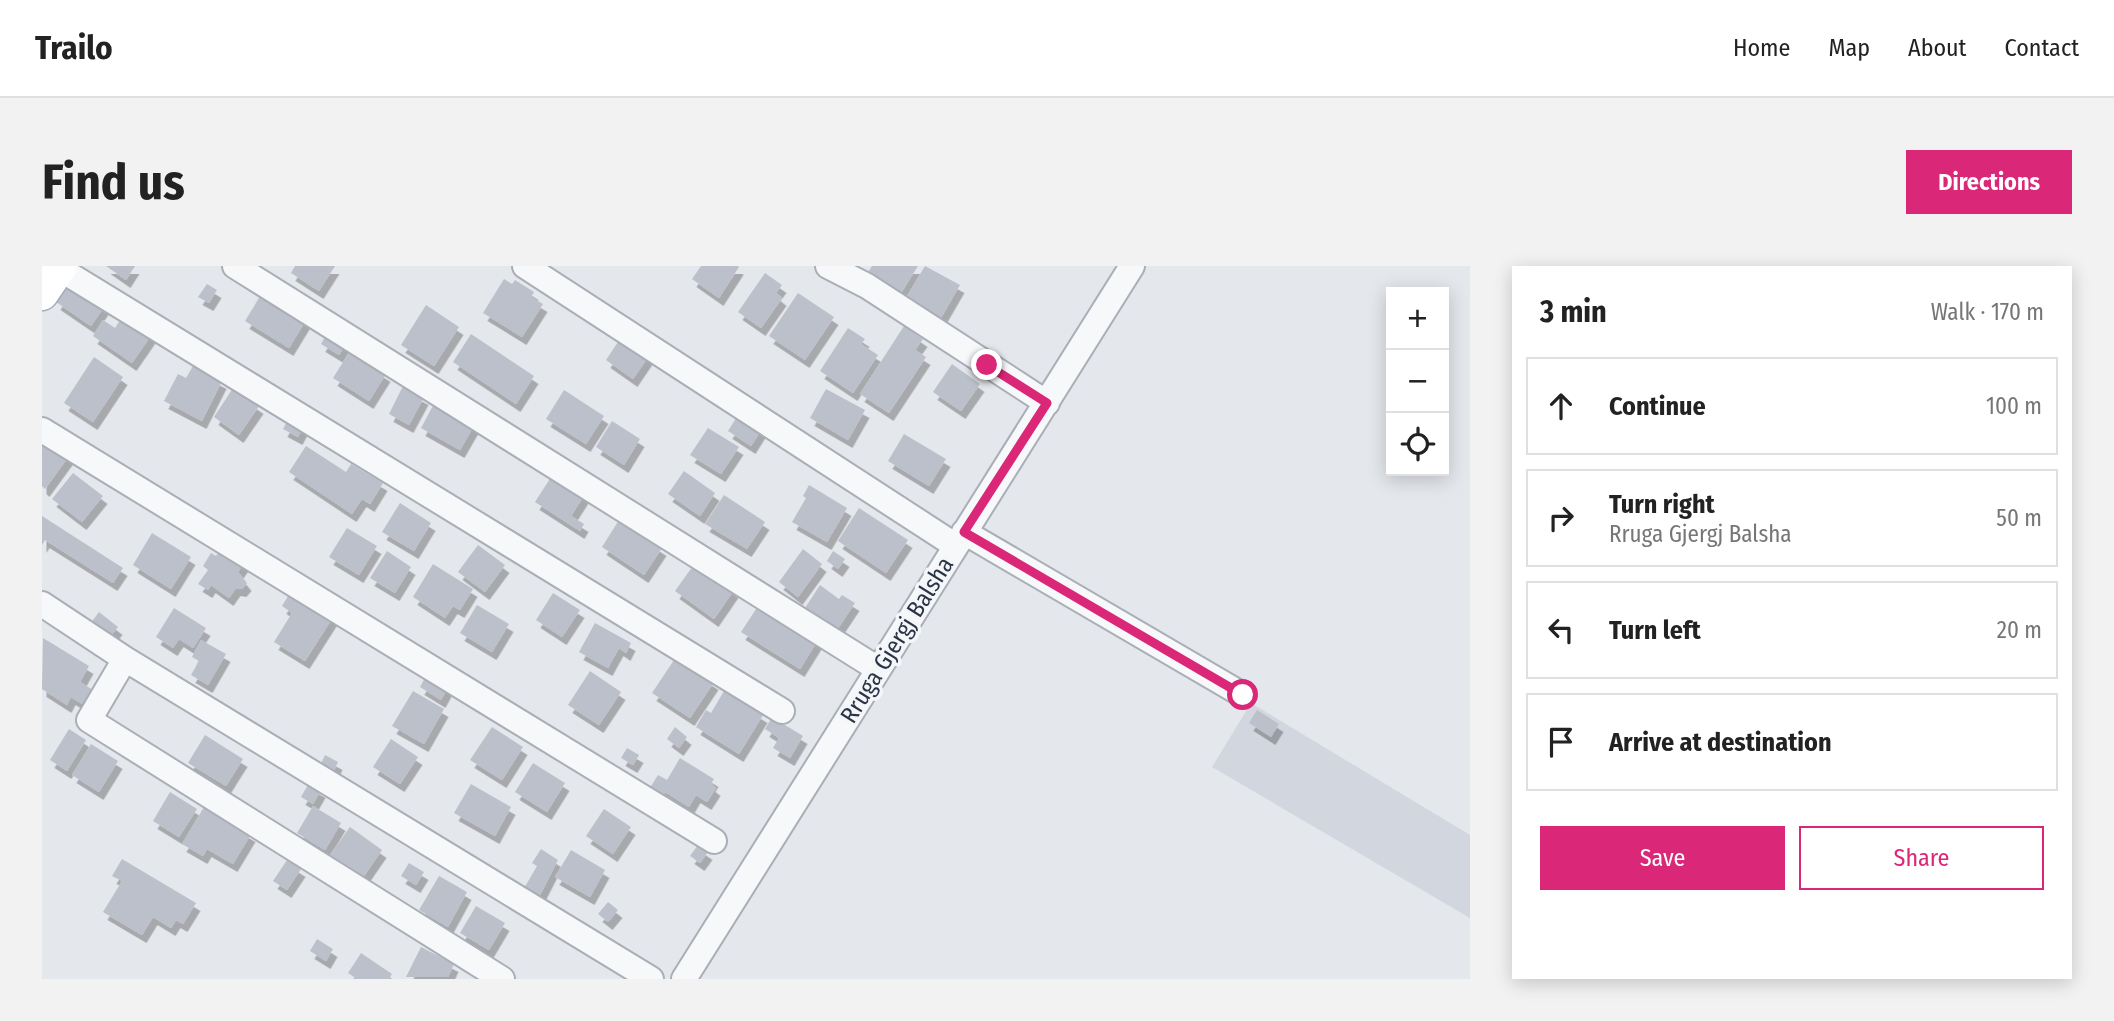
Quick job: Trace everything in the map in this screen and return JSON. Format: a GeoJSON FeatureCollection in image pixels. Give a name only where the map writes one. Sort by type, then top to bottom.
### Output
{"type":"FeatureCollection","features":[{"type":"Feature","properties":{"kind":"main road"},"geometry":{"type":"LineString","coordinates":[[42,294],[61,267]]}},
{"type":"Feature","properties":{"kind":"street"},"geometry":{"type":"LineString","coordinates":[[236,266],[878,669]]}},
{"type":"Feature","properties":{"kind":"street"},"geometry":{"type":"LineString","coordinates":[[525,266],[960,539],[1243,695]]}},
{"type":"Feature","properties":{"kind":"street"},"geometry":{"type":"LineString","coordinates":[[828,266],[867,286],[1047,403]]}},
{"type":"Feature","properties":{"kind":"street","name":"Rruga Gjergj Balsha"},"geometry":{"type":"LineString","coordinates":[[684,979],[1132,266]]}},
{"type":"Feature","properties":{"kind":"street"},"geometry":{"type":"LineString","coordinates":[[61,267],[782,711]]}},
{"type":"Feature","properties":{"kind":"street"},"geometry":{"type":"LineString","coordinates":[[42,430],[714,841]]}},
{"type":"Feature","properties":{"kind":"street"},"geometry":{"type":"LineString","coordinates":[[42,604],[125,659],[651,979]]}},
{"type":"Feature","properties":{"kind":"street"},"geometry":{"type":"LineString","coordinates":[[125,659],[89,720],[502,979]]}},
{"type":"Feature","properties":{"kind":"shaded area"},"geometry":{"type":"Polygon","coordinates":[[[1251,703],[1470,835],[1470,918],[1212,767],[1251,703]]]}},
{"type":"Feature","properties":{"kind":"building"},"geometry":{"type":"Polygon","coordinates":[[[106,266],[135,266],[126,280],[106,266]]]}},
{"type":"Feature","properties":{"kind":"building"},"geometry":{"type":"Polygon","coordinates":[[[295,266],[335,266],[319,291],[291,273],[295,266]]]}},
{"type":"Feature","properties":{"kind":"building"},"geometry":{"type":"Polygon","coordinates":[[[701,266],[739,267],[719,298],[692,279],[701,266]]]}},
{"type":"Feature","properties":{"kind":"building"},"geometry":{"type":"Polygon","coordinates":[[[872,266],[918,266],[901,293],[868,272],[872,266]]]}},
{"type":"Feature","properties":{"kind":"building"},"geometry":{"type":"Polygon","coordinates":[[[925,266],[960,285],[938,323],[903,303],[925,266]]]}},
{"type":"Feature","properties":{"kind":"building"},"geometry":{"type":"Polygon","coordinates":[[[765,273],[782,285],[776,293],[782,298],[761,328],[738,312],[765,273]]]}},
{"type":"Feature","properties":{"kind":"building"},"geometry":{"type":"Polygon","coordinates":[[[504,279],[512,284],[515,280],[534,292],[531,297],[543,304],[522,337],[483,313],[504,279]]]}},
{"type":"Feature","properties":{"kind":"building"},"geometry":{"type":"Polygon","coordinates":[[[68,283],[104,307],[91,326],[56,302],[68,283]]]}},
{"type":"Feature","properties":{"kind":"building"},"geometry":{"type":"Polygon","coordinates":[[[207,284],[217,290],[209,303],[198,297],[207,284]]]}},
{"type":"Feature","properties":{"kind":"building"},"geometry":{"type":"Polygon","coordinates":[[[262,293],[306,320],[289,348],[245,321],[262,293]]]}},
{"type":"Feature","properties":{"kind":"building"},"geometry":{"type":"Polygon","coordinates":[[[798,293],[834,317],[805,360],[769,336],[798,293]]]}},
{"type":"Feature","properties":{"kind":"building"},"geometry":{"type":"Polygon","coordinates":[[[426,305],[459,327],[434,366],[401,345],[426,305]]]}},
{"type":"Feature","properties":{"kind":"building"},"geometry":{"type":"Polygon","coordinates":[[[124,314],[152,334],[132,363],[93,336],[103,320],[115,328],[124,314]]]}},
{"type":"Feature","properties":{"kind":"building"},"geometry":{"type":"Polygon","coordinates":[[[904,326],[923,339],[915,350],[926,357],[889,413],[860,394],[904,326]]]}},
{"type":"Feature","properties":{"kind":"building"},"geometry":{"type":"Polygon","coordinates":[[[848,328],[865,339],[861,344],[878,355],[853,393],[820,371],[848,328]]]}},
{"type":"Feature","properties":{"kind":"building"},"geometry":{"type":"Polygon","coordinates":[[[328,331],[347,342],[339,355],[321,344],[328,331]]]}},
{"type":"Feature","properties":{"kind":"building"},"geometry":{"type":"Polygon","coordinates":[[[471,334],[534,376],[516,404],[453,362],[471,334]]]}},
{"type":"Feature","properties":{"kind":"building"},"geometry":{"type":"Polygon","coordinates":[[[622,336],[650,354],[633,379],[606,360],[622,336]]]}},
{"type":"Feature","properties":{"kind":"building"},"geometry":{"type":"Polygon","coordinates":[[[350,351],[386,374],[369,401],[333,378],[350,351]]]}},
{"type":"Feature","properties":{"kind":"building"},"geometry":{"type":"Polygon","coordinates":[[[94,357],[123,377],[93,422],[64,403],[94,357]]]}},
{"type":"Feature","properties":{"kind":"building"},"geometry":{"type":"Polygon","coordinates":[[[952,364],[980,384],[961,411],[933,392],[952,364]]]}},
{"type":"Feature","properties":{"kind":"building"},"geometry":{"type":"Polygon","coordinates":[[[193,366],[222,381],[202,421],[164,401],[178,374],[186,378],[193,366]]]}},
{"type":"Feature","properties":{"kind":"building"},"geometry":{"type":"Polygon","coordinates":[[[403,386],[424,397],[409,425],[389,414],[403,386]]]}},
{"type":"Feature","properties":{"kind":"building"},"geometry":{"type":"Polygon","coordinates":[[[233,388],[259,406],[239,435],[214,417],[233,388]]]}},
{"type":"Feature","properties":{"kind":"building"},"geometry":{"type":"Polygon","coordinates":[[[826,389],[865,410],[848,440],[810,418],[826,389]]]}},
{"type":"Feature","properties":{"kind":"building"},"geometry":{"type":"Polygon","coordinates":[[[564,390],[604,416],[586,444],[546,419],[564,390]]]}},
{"type":"Feature","properties":{"kind":"building"},"geometry":{"type":"Polygon","coordinates":[[[435,402],[475,424],[460,450],[421,428],[435,402]]]}},
{"type":"Feature","properties":{"kind":"building"},"geometry":{"type":"Polygon","coordinates":[[[740,412],[763,427],[751,446],[728,431],[740,412]]]}},
{"type":"Feature","properties":{"kind":"building"},"geometry":{"type":"Polygon","coordinates":[[[291,414],[306,422],[298,437],[283,429],[291,414]]]}},
{"type":"Feature","properties":{"kind":"building"},"geometry":{"type":"Polygon","coordinates":[[[612,421],[640,439],[624,465],[596,447],[612,421]]]}},
{"type":"Feature","properties":{"kind":"building"},"geometry":{"type":"Polygon","coordinates":[[[708,428],[739,447],[721,474],[690,455],[708,428]]]}},
{"type":"Feature","properties":{"kind":"building"},"geometry":{"type":"Polygon","coordinates":[[[904,434],[946,459],[929,486],[888,461],[904,434]]]}},
{"type":"Feature","properties":{"kind":"building"},"geometry":{"type":"Polygon","coordinates":[[[42,436],[69,456],[45,489],[42,486],[42,436]]]}},
{"type":"Feature","properties":{"kind":"building"},"geometry":{"type":"Polygon","coordinates":[[[306,446],[346,472],[351,464],[383,483],[370,504],[362,499],[352,514],[289,472],[306,446]]]}},
{"type":"Feature","properties":{"kind":"building"},"geometry":{"type":"Polygon","coordinates":[[[684,471],[715,493],[700,516],[668,494],[684,471]]]}},
{"type":"Feature","properties":{"kind":"building"},"geometry":{"type":"Polygon","coordinates":[[[73,473],[103,496],[82,522],[52,499],[73,473]]]}},
{"type":"Feature","properties":{"kind":"building"},"geometry":{"type":"Polygon","coordinates":[[[553,474],[585,494],[571,516],[584,524],[580,531],[535,502],[553,474]]]}},
{"type":"Feature","properties":{"kind":"building"},"geometry":{"type":"Polygon","coordinates":[[[809,485],[847,508],[827,542],[792,522],[806,498],[803,496],[809,485]]]}},
{"type":"Feature","properties":{"kind":"building"},"geometry":{"type":"Polygon","coordinates":[[[724,495],[765,522],[747,549],[705,524],[724,495]]]}},
{"type":"Feature","properties":{"kind":"building"},"geometry":{"type":"Polygon","coordinates":[[[400,503],[431,523],[414,551],[382,532],[400,503]]]}},
{"type":"Feature","properties":{"kind":"building"},"geometry":{"type":"Polygon","coordinates":[[[859,508],[908,540],[886,573],[838,541],[859,508]]]}},
{"type":"Feature","properties":{"kind":"building"},"geometry":{"type":"Polygon","coordinates":[[[42,516],[123,568],[113,583],[45,540],[42,545],[42,516]]]}},
{"type":"Feature","properties":{"kind":"building"},"geometry":{"type":"Polygon","coordinates":[[[619,520],[662,548],[644,575],[602,547],[619,520]]]}},
{"type":"Feature","properties":{"kind":"building"},"geometry":{"type":"Polygon","coordinates":[[[347,528],[377,546],[359,575],[329,557],[347,528]]]}},
{"type":"Feature","properties":{"kind":"building"},"geometry":{"type":"Polygon","coordinates":[[[152,533],[191,557],[171,589],[133,565],[152,533]]]}},
{"type":"Feature","properties":{"kind":"building"},"geometry":{"type":"Polygon","coordinates":[[[225,543],[247,559],[238,572],[247,583],[242,589],[236,588],[229,598],[211,585],[208,590],[198,584],[208,570],[203,566],[211,553],[216,556],[225,543]]]}},
{"type":"Feature","properties":{"kind":"building"},"geometry":{"type":"Polygon","coordinates":[[[478,545],[505,565],[485,592],[458,572],[478,545]]]}},
{"type":"Feature","properties":{"kind":"building"},"geometry":{"type":"Polygon","coordinates":[[[803,549],[822,564],[798,597],[779,582],[803,549]]]}},
{"type":"Feature","properties":{"kind":"building"},"geometry":{"type":"Polygon","coordinates":[[[387,551],[411,567],[395,593],[370,578],[387,551]]]}},
{"type":"Feature","properties":{"kind":"building"},"geometry":{"type":"Polygon","coordinates":[[[833,551],[845,559],[838,569],[827,561],[833,551]]]}},
{"type":"Feature","properties":{"kind":"building"},"geometry":{"type":"Polygon","coordinates":[[[695,563],[734,590],[714,619],[675,591],[695,563]]]}},
{"type":"Feature","properties":{"kind":"building"},"geometry":{"type":"Polygon","coordinates":[[[433,564],[473,589],[460,610],[453,606],[445,618],[413,597],[433,564]]]}},
{"type":"Feature","properties":{"kind":"building"},"geometry":{"type":"Polygon","coordinates":[[[820,585],[839,599],[842,595],[855,603],[837,630],[805,608],[820,585]]]}},
{"type":"Feature","properties":{"kind":"building"},"geometry":{"type":"Polygon","coordinates":[[[293,588],[335,614],[305,661],[274,642],[292,613],[282,606],[293,588]]]}},
{"type":"Feature","properties":{"kind":"building"},"geometry":{"type":"Polygon","coordinates":[[[553,593],[580,610],[562,637],[536,620],[553,593]]]}},
{"type":"Feature","properties":{"kind":"building"},"geometry":{"type":"Polygon","coordinates":[[[760,603],[818,640],[800,669],[741,632],[760,603]]]}},
{"type":"Feature","properties":{"kind":"building"},"geometry":{"type":"Polygon","coordinates":[[[477,605],[509,624],[492,652],[460,633],[477,605]]]}},
{"type":"Feature","properties":{"kind":"building"},"geometry":{"type":"Polygon","coordinates":[[[174,608],[206,628],[193,648],[179,639],[173,648],[156,637],[174,608]]]}},
{"type":"Feature","properties":{"kind":"building"},"geometry":{"type":"Polygon","coordinates":[[[99,612],[118,627],[109,638],[90,624],[99,612]]]}},
{"type":"Feature","properties":{"kind":"building"},"geometry":{"type":"Polygon","coordinates":[[[595,623],[631,643],[626,653],[619,648],[608,668],[579,652],[595,623]]]}},
{"type":"Feature","properties":{"kind":"building"},"geometry":{"type":"Polygon","coordinates":[[[43,638],[89,666],[80,682],[93,690],[84,705],[71,697],[67,705],[42,689],[43,638]]]}},
{"type":"Feature","properties":{"kind":"building"},"geometry":{"type":"Polygon","coordinates":[[[201,640],[226,654],[208,685],[191,675],[199,661],[192,657],[201,640]]]}},
{"type":"Feature","properties":{"kind":"building"},"geometry":{"type":"Polygon","coordinates":[[[676,657],[714,682],[690,718],[652,693],[676,657]]]}},
{"type":"Feature","properties":{"kind":"building"},"geometry":{"type":"Polygon","coordinates":[[[590,671],[621,692],[599,725],[568,705],[590,671]]]}},
{"type":"Feature","properties":{"kind":"building"},"geometry":{"type":"Polygon","coordinates":[[[427,674],[448,687],[441,700],[420,687],[427,674]]]}},
{"type":"Feature","properties":{"kind":"building"},"geometry":{"type":"Polygon","coordinates":[[[413,691],[444,709],[424,744],[392,726],[413,691]]]}},
{"type":"Feature","properties":{"kind":"building"},"geometry":{"type":"Polygon","coordinates":[[[724,691],[763,715],[739,754],[696,727],[706,710],[711,713],[724,691]]]}},
{"type":"Feature","properties":{"kind":"building"},"geometry":{"type":"Polygon","coordinates":[[[1257,710],[1279,724],[1271,737],[1249,723],[1257,710]]]}},
{"type":"Feature","properties":{"kind":"building"},"geometry":{"type":"Polygon","coordinates":[[[772,717],[803,736],[790,758],[773,748],[779,738],[765,729],[772,717]]]}},
{"type":"Feature","properties":{"kind":"building"},"geometry":{"type":"Polygon","coordinates":[[[492,727],[523,747],[502,780],[470,760],[492,727]]]}},
{"type":"Feature","properties":{"kind":"building"},"geometry":{"type":"Polygon","coordinates":[[[675,727],[687,737],[679,748],[667,739],[675,727]]]}},
{"type":"Feature","properties":{"kind":"building"},"geometry":{"type":"Polygon","coordinates":[[[69,729],[86,740],[67,771],[50,760],[69,729]]]}},
{"type":"Feature","properties":{"kind":"building"},"geometry":{"type":"Polygon","coordinates":[[[205,735],[243,759],[226,786],[188,763],[205,735]]]}},
{"type":"Feature","properties":{"kind":"building"},"geometry":{"type":"Polygon","coordinates":[[[391,739],[418,757],[400,784],[373,767],[391,739]]]}},
{"type":"Feature","properties":{"kind":"building"},"geometry":{"type":"Polygon","coordinates":[[[91,744],[118,761],[99,792],[72,775],[91,744]]]}},
{"type":"Feature","properties":{"kind":"building"},"geometry":{"type":"Polygon","coordinates":[[[627,748],[639,755],[633,765],[621,758],[627,748]]]}},
{"type":"Feature","properties":{"kind":"building"},"geometry":{"type":"Polygon","coordinates":[[[325,755],[338,762],[332,775],[319,768],[325,755]]]}},
{"type":"Feature","properties":{"kind":"building"},"geometry":{"type":"Polygon","coordinates":[[[680,758],[714,779],[711,784],[716,788],[707,802],[696,795],[689,807],[665,792],[661,799],[648,791],[658,775],[667,780],[680,758]]]}},
{"type":"Feature","properties":{"kind":"building"},"geometry":{"type":"Polygon","coordinates":[[[533,763],[565,783],[547,812],[515,792],[533,763]]]}},
{"type":"Feature","properties":{"kind":"building"},"geometry":{"type":"Polygon","coordinates":[[[309,783],[321,790],[313,804],[301,797],[309,783]]]}},
{"type":"Feature","properties":{"kind":"building"},"geometry":{"type":"Polygon","coordinates":[[[471,784],[511,807],[495,836],[454,813],[471,784]]]}},
{"type":"Feature","properties":{"kind":"building"},"geometry":{"type":"Polygon","coordinates":[[[170,792],[197,809],[179,837],[153,821],[170,792]]]}},
{"type":"Feature","properties":{"kind":"building"},"geometry":{"type":"Polygon","coordinates":[[[313,806],[341,823],[325,850],[297,833],[313,806]]]}},
{"type":"Feature","properties":{"kind":"building"},"geometry":{"type":"Polygon","coordinates":[[[204,807],[251,834],[233,864],[207,849],[203,856],[182,844],[204,807]]]}},
{"type":"Feature","properties":{"kind":"building"},"geometry":{"type":"Polygon","coordinates":[[[604,809],[631,827],[613,854],[586,836],[604,809]]]}},
{"type":"Feature","properties":{"kind":"building"},"geometry":{"type":"Polygon","coordinates":[[[350,827],[382,850],[362,879],[330,855],[350,827]]]}},
{"type":"Feature","properties":{"kind":"building"},"geometry":{"type":"Polygon","coordinates":[[[698,845],[708,852],[700,863],[690,856],[698,845]]]}},
{"type":"Feature","properties":{"kind":"building"},"geometry":{"type":"Polygon","coordinates":[[[541,849],[558,860],[538,899],[523,890],[537,866],[532,863],[541,849]]]}},
{"type":"Feature","properties":{"kind":"building"},"geometry":{"type":"Polygon","coordinates":[[[571,850],[605,870],[590,897],[555,877],[571,850]]]}},
{"type":"Feature","properties":{"kind":"building"},"geometry":{"type":"Polygon","coordinates":[[[122,859],[196,903],[183,924],[176,920],[171,928],[153,917],[142,935],[103,912],[122,881],[112,876],[122,859]]]}},
{"type":"Feature","properties":{"kind":"building"},"geometry":{"type":"Polygon","coordinates":[[[287,860],[301,869],[287,890],[273,881],[287,860]]]}},
{"type":"Feature","properties":{"kind":"building"},"geometry":{"type":"Polygon","coordinates":[[[409,863],[424,872],[416,885],[401,876],[409,863]]]}},
{"type":"Feature","properties":{"kind":"building"},"geometry":{"type":"Polygon","coordinates":[[[439,876],[467,892],[448,927],[419,910],[439,876]]]}},
{"type":"Feature","properties":{"kind":"building"},"geometry":{"type":"Polygon","coordinates":[[[608,902],[618,910],[608,922],[598,914],[608,902]]]}},
{"type":"Feature","properties":{"kind":"building"},"geometry":{"type":"Polygon","coordinates":[[[476,906],[505,923],[489,950],[460,933],[476,906]]]}},
{"type":"Feature","properties":{"kind":"building"},"geometry":{"type":"Polygon","coordinates":[[[317,939],[333,949],[326,961],[310,951],[317,939]]]}},
{"type":"Feature","properties":{"kind":"building"},"geometry":{"type":"Polygon","coordinates":[[[421,947],[454,964],[448,977],[406,977],[421,947]]]}},
{"type":"Feature","properties":{"kind":"building"},"geometry":{"type":"Polygon","coordinates":[[[361,953],[392,974],[389,979],[357,979],[348,973],[361,953]]]}},
{"type":"Feature","properties":{"kind":"route"},"geometry":{"type":"LineString","coordinates":[[987,365],[1047,403],[964,532],[1243,695]]}}]}
